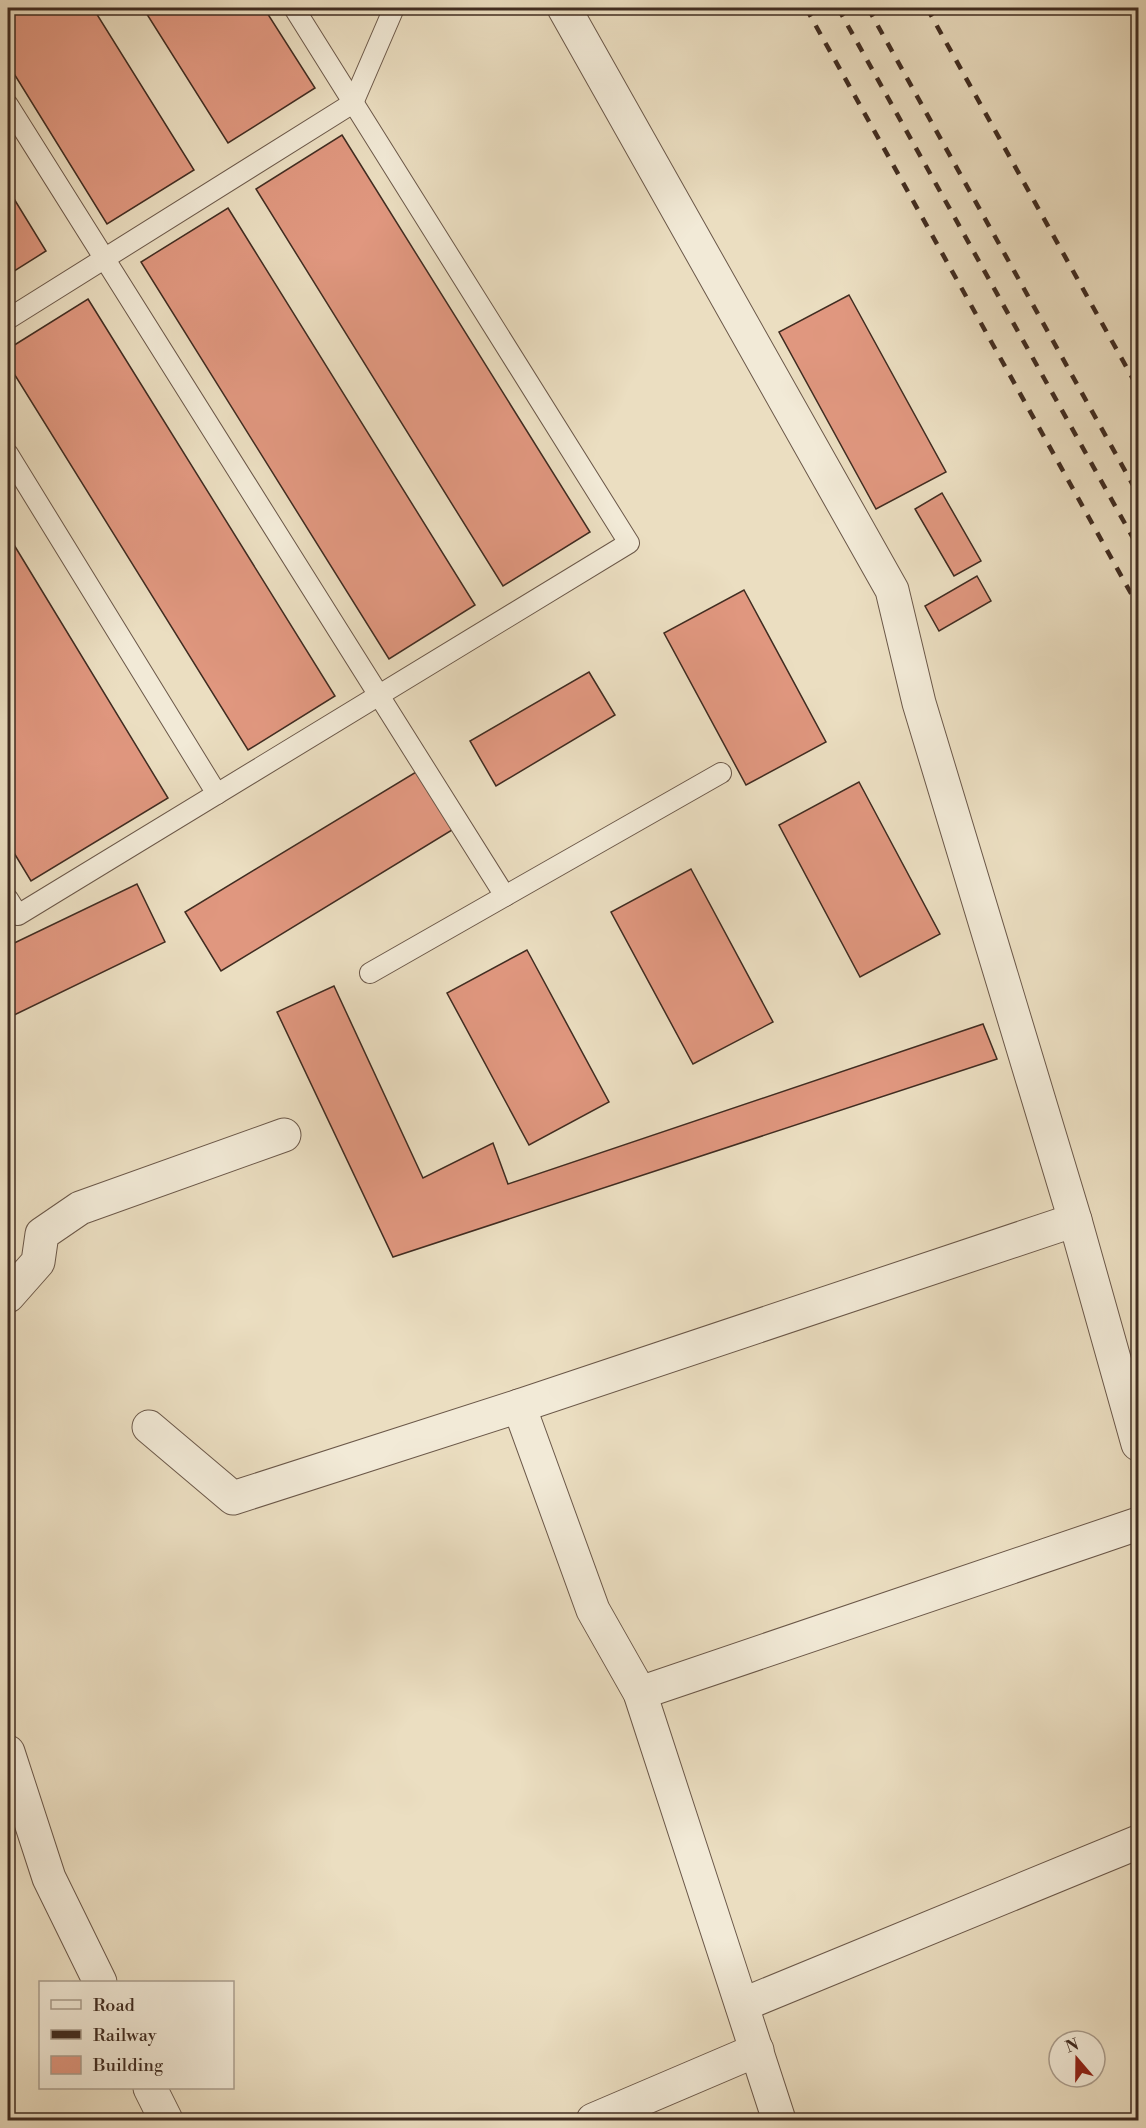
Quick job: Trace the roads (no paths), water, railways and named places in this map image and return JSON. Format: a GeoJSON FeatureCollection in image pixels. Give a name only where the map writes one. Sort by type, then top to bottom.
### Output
{"type":"FeatureCollection","features":[{"type":"Feature","properties":{"kind":"street"},"geometry":{"type":"LineString","coordinates":[[564,8],[892,590],[919,703],[1075,1220],[1138,1444]]}},
{"type":"Feature","properties":{"kind":"street"},"geometry":{"type":"LineString","coordinates":[[8,1296],[38,1262],[42,1234],[80,1208],[284,1135]]}},
{"type":"Feature","properties":{"kind":"street"},"geometry":{"type":"LineString","coordinates":[[149,1427],[233,1498],[519,1406],[1075,1220]]}},
{"type":"Feature","properties":{"kind":"street"},"geometry":{"type":"LineString","coordinates":[[519,1406],[593,1610],[640,1693],[779,2121]]}},
{"type":"Feature","properties":{"kind":"street"},"geometry":{"type":"LineString","coordinates":[[640,1693],[1138,1524]]}},
{"type":"Feature","properties":{"kind":"street"},"geometry":{"type":"LineString","coordinates":[[8,1752],[49,1878],[99,1981]]}},
{"type":"Feature","properties":{"kind":"street"},"geometry":{"type":"LineString","coordinates":[[742,2005],[1138,1842]]}},
{"type":"Feature","properties":{"kind":"street"},"geometry":{"type":"LineString","coordinates":[[593,2121],[757,2050]]}},
{"type":"Feature","properties":{"kind":"street"},"geometry":{"type":"LineString","coordinates":[[150,2089],[166,2121]]}},
{"type":"Feature","properties":{"kind":"lane"},"geometry":{"type":"LineString","coordinates":[[8,899],[18,915],[629,543],[294,8]]}},
{"type":"Feature","properties":{"kind":"lane"},"geometry":{"type":"LineString","coordinates":[[8,319],[353,103],[394,8]]}},
{"type":"Feature","properties":{"kind":"lane"},"geometry":{"type":"LineString","coordinates":[[8,105],[505,896]]}},
{"type":"Feature","properties":{"kind":"lane"},"geometry":{"type":"LineString","coordinates":[[8,454],[217,794]]}},
{"type":"Feature","properties":{"kind":"lane"},"geometry":{"type":"LineString","coordinates":[[370,973],[721,772]]}},
{"type":"Feature","properties":{"kind":"railway"},"geometry":{"type":"LineString","coordinates":[[806,8],[1138,606]]}},
{"type":"Feature","properties":{"kind":"railway"},"geometry":{"type":"LineString","coordinates":[[838,8],[1138,547]]}},
{"type":"Feature","properties":{"kind":"railway"},"geometry":{"type":"LineString","coordinates":[[868,8],[1138,494]]}},
{"type":"Feature","properties":{"kind":"railway"},"geometry":{"type":"LineString","coordinates":[[927,8],[1138,388]]}}]}
